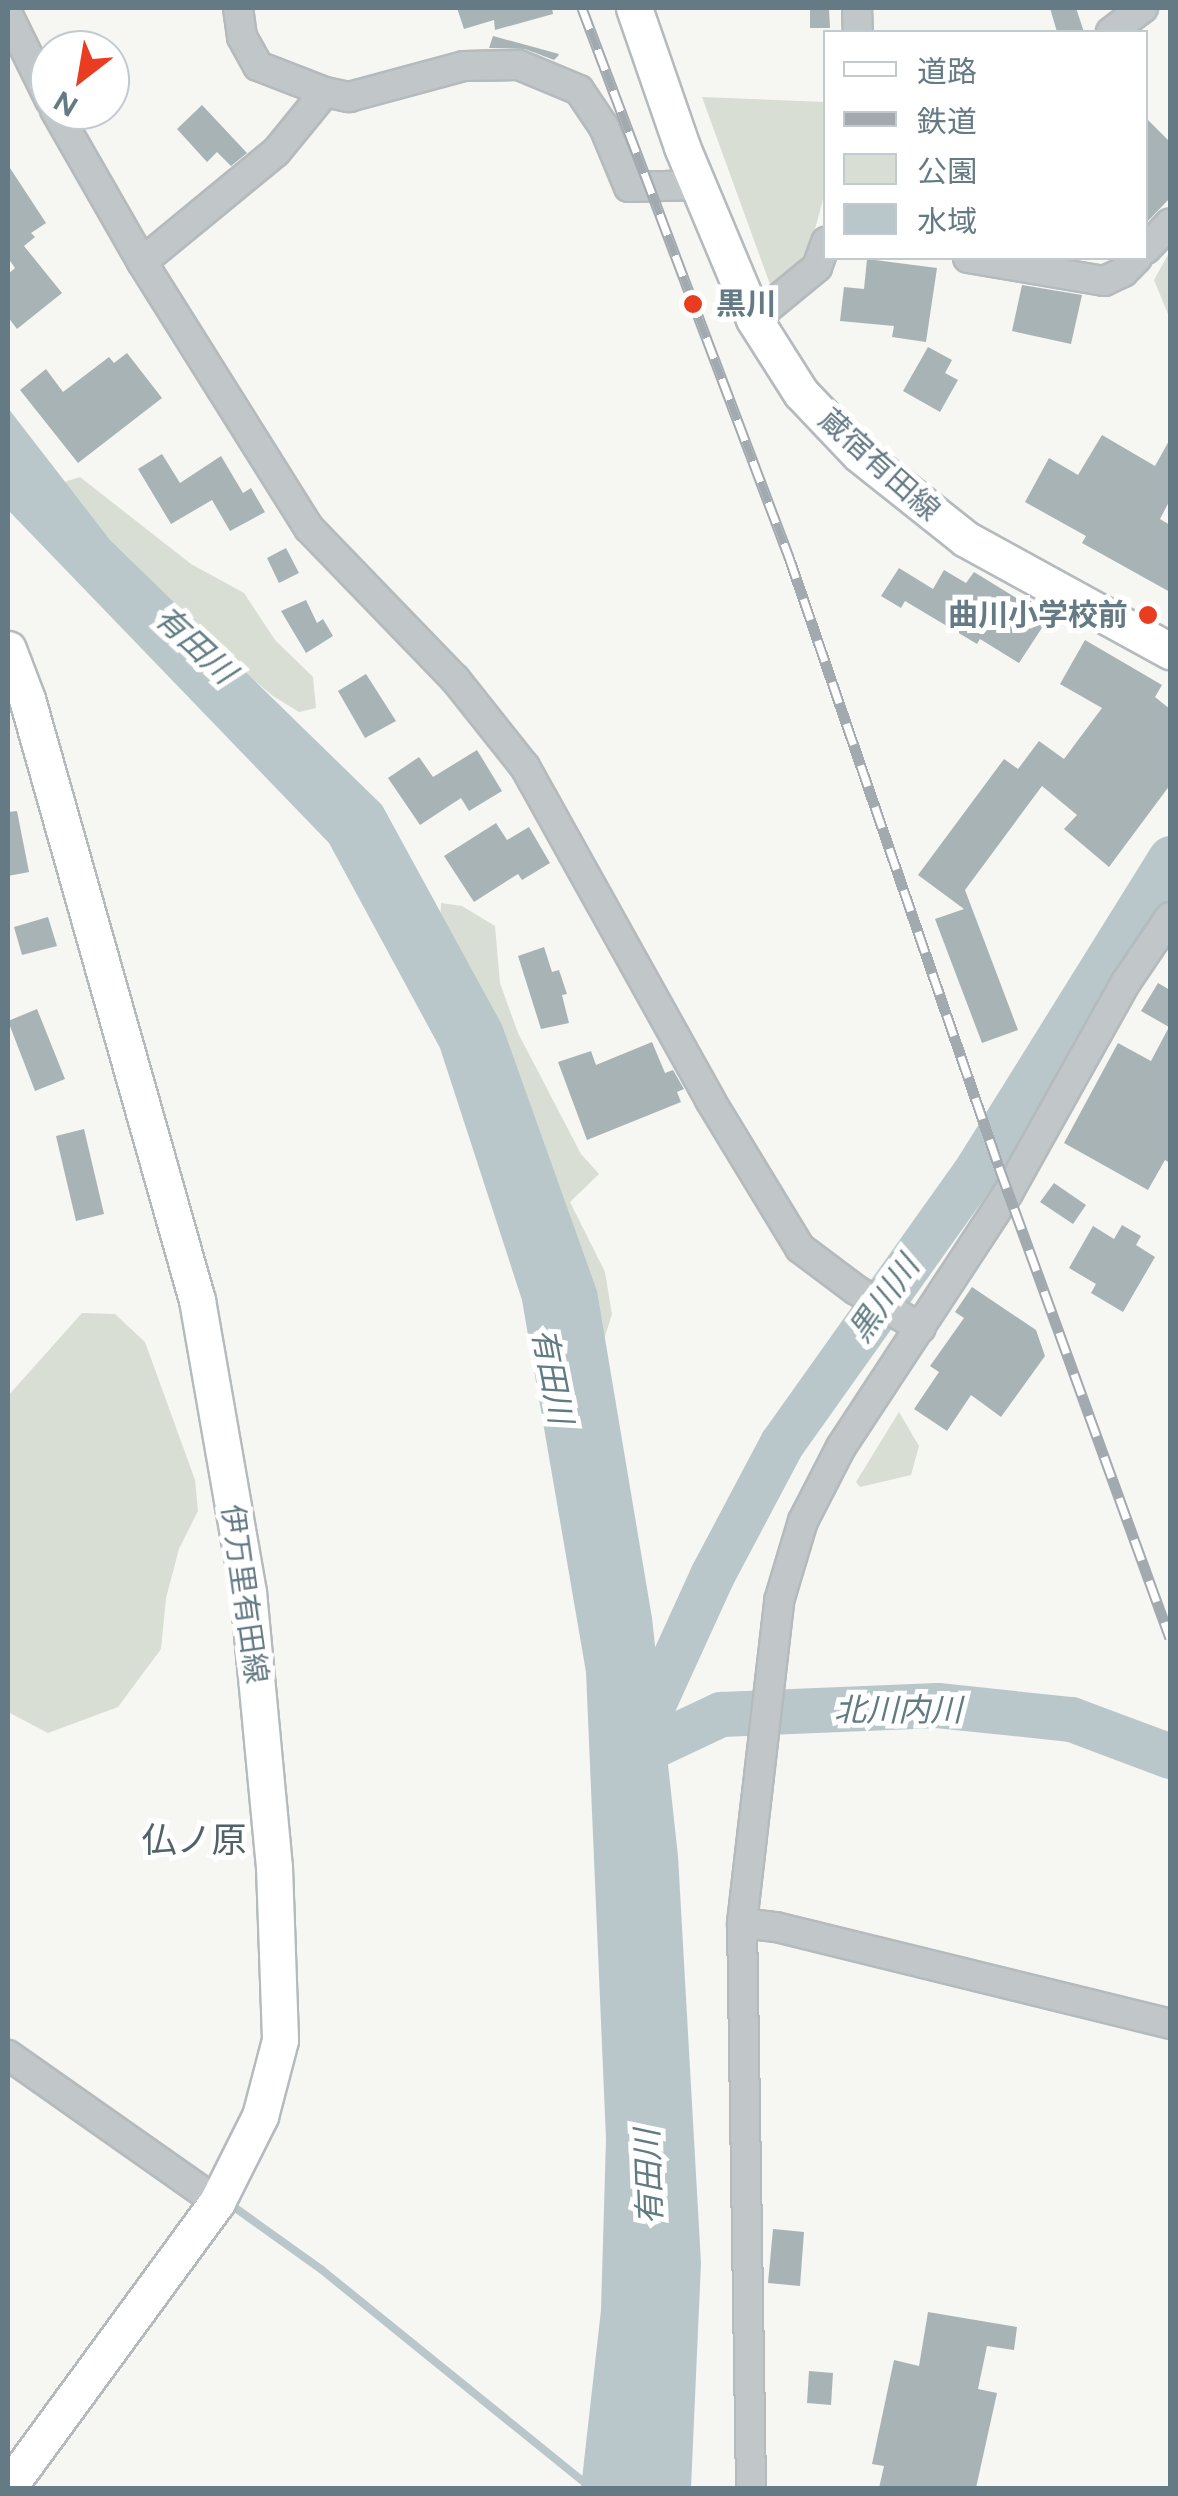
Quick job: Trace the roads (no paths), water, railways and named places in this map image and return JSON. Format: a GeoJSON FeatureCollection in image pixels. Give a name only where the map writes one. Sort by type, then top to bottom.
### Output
{"type":"FeatureCollection","features":[{"type":"Feature","properties":{"kind":"main road","name":"蔵宿有田線"},"geometry":{"type":"LineString","coordinates":[[634,8],[699,185],[754,318],[802,393],[859,454],[908,498],[966,539],[1170,651]]}},
{"type":"Feature","properties":{"kind":"main road","name":"伊万里有田線"},"geometry":{"type":"LineString","coordinates":[[8,648],[27,700],[197,1300],[248,1592],[274,1867],[280,2040],[260,2116],[217,2202],[8,2488]]}},
{"type":"Feature","properties":{"kind":"street"},"geometry":{"type":"LineString","coordinates":[[238,8],[242,38],[258,66],[325,92],[349,97],[464,66],[519,66],[579,90],[604,126],[629,187],[699,185]]}},
{"type":"Feature","properties":{"kind":"street"},"geometry":{"type":"LineString","coordinates":[[1113,30],[1143,8]]}},
{"type":"Feature","properties":{"kind":"street"},"geometry":{"type":"LineString","coordinates":[[8,14],[30,59]]}},
{"type":"Feature","properties":{"kind":"street"},"geometry":{"type":"LineString","coordinates":[[142,262],[276,152],[325,92]]}},
{"type":"Feature","properties":{"kind":"street"},"geometry":{"type":"LineString","coordinates":[[66,130],[142,262],[309,528],[456,679],[525,767],[710,1100],[800,1248],[856,1290],[917,1324]]}},
{"type":"Feature","properties":{"kind":"street"},"geometry":{"type":"LineString","coordinates":[[1148,247],[1170,223]]}},
{"type":"Feature","properties":{"kind":"street"},"geometry":{"type":"LineString","coordinates":[[754,318],[817,267],[823,250]]}},
{"type":"Feature","properties":{"kind":"street"},"geometry":{"type":"LineString","coordinates":[[980,260],[1104,281],[1123,272],[1135,260]]}},
{"type":"Feature","properties":{"kind":"street"},"geometry":{"type":"LineString","coordinates":[[751,2488],[742,1922],[779,1601],[802,1521],[842,1446],[917,1324],[1008,1194],[1126,982],[1170,917]]}},
{"type":"Feature","properties":{"kind":"street"},"geometry":{"type":"LineString","coordinates":[[742,1922],[776,1927],[1170,2024]]}},
{"type":"Feature","properties":{"kind":"street"},"geometry":{"type":"LineString","coordinates":[[8,2055],[217,2202]]}},
{"type":"Feature","properties":{"kind":"water","name":"有田川"},"geometry":{"type":"Polygon","coordinates":[[[8,408],[110,540],[382,805],[502,1025],[597,1291],[652,1618],[678,1856],[701,2263],[691,2488],[581,2488],[601,2310],[606,2139],[586,1672],[522,1300],[440,1048],[329,843],[8,510],[8,408]]]}},
{"type":"Feature","properties":{"kind":"waterway","name":"黒川川"},"geometry":{"type":"LineString","coordinates":[[635,1744],[712,1575],[782,1443],[978,1167],[1170,858]]}},
{"type":"Feature","properties":{"kind":"waterway","name":"北川内川"},"geometry":{"type":"LineString","coordinates":[[629,1757],[721,1714],[937,1705],[1071,1719],[1170,1756]]}},
{"type":"Feature","properties":{"kind":"waterway"},"geometry":{"type":"LineString","coordinates":[[227,2202],[322,2270],[591,2488]]}},
{"type":"Feature","properties":{"kind":"railway"},"geometry":{"type":"LineString","coordinates":[[582,8],[789,557],[999,1167],[1170,1638]]}},
{"type":"Feature","properties":{"kind":"place","name":"黒川"},"geometry":{"type":"Point","coordinates":[693,304]}},
{"type":"Feature","properties":{"kind":"place","name":"曲川小学校前"},"geometry":{"type":"Point","coordinates":[1148,615]}},
{"type":"Feature","properties":{"kind":"district","name":"仏ノ原"},"geometry":{"type":"Point","coordinates":[194,1840]}}]}
